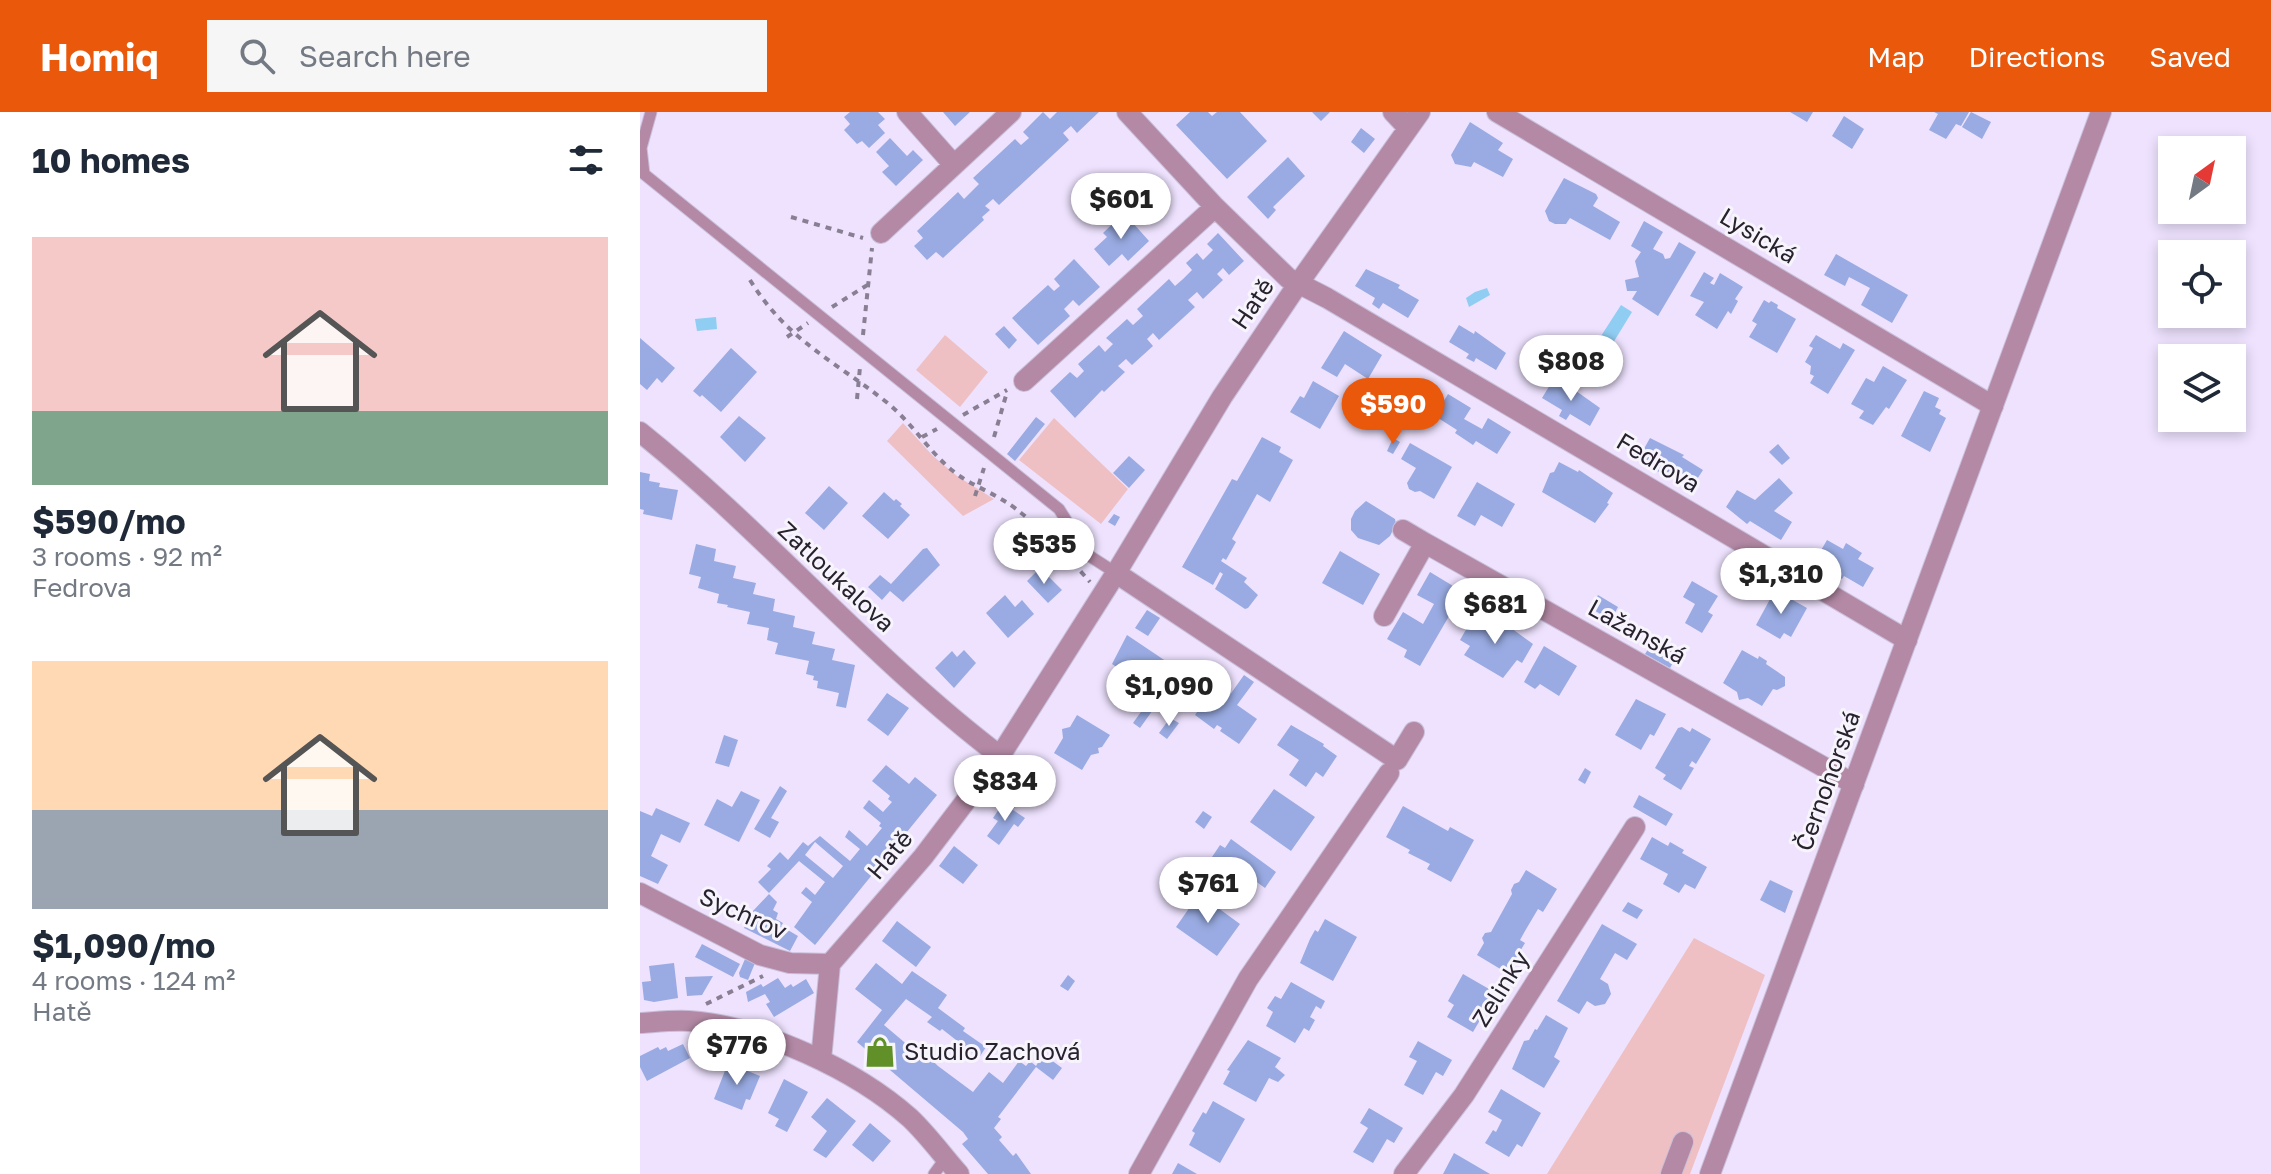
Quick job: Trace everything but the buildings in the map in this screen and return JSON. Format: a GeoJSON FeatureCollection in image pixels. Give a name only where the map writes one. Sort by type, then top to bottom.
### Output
{"type":"FeatureCollection","features":[{"type":"Feature","properties":{"kind":"street"},"geometry":{"type":"LineString","coordinates":[[907,112],[954,165]]}},
{"type":"Feature","properties":{"kind":"street"},"geometry":{"type":"LineString","coordinates":[[881,233],[1011,112]]}},
{"type":"Feature","properties":{"kind":"street","name":"Fedrova"},"geometry":{"type":"LineString","coordinates":[[1127,112],[1215,207],[1288,278],[1327,298],[1907,640]]}},
{"type":"Feature","properties":{"kind":"street"},"geometry":{"type":"LineString","coordinates":[[1393,112],[1414,120]]}},
{"type":"Feature","properties":{"kind":"street","name":"Lysická"},"geometry":{"type":"LineString","coordinates":[[1497,112],[1993,406]]}},
{"type":"Feature","properties":{"kind":"street","name":"Černohorská"},"geometry":{"type":"LineString","coordinates":[[1710,1174],[2101,112]]}},
{"type":"Feature","properties":{"kind":"street","name":"Hatě"},"geometry":{"type":"LineString","coordinates":[[830,964],[923,857],[1000,756],[1102,596],[1222,397],[1414,120]]}},
{"type":"Feature","properties":{"kind":"street"},"geometry":{"type":"LineString","coordinates":[[1016,385],[1215,207]]}},
{"type":"Feature","properties":{"kind":"street","name":"Zatloukalova"},"geometry":{"type":"LineString","coordinates":[[640,432],[691,472],[871,646],[1000,756]]}},
{"type":"Feature","properties":{"kind":"street","name":"Lažanská"},"geometry":{"type":"LineString","coordinates":[[1403,530],[1854,784]]}},
{"type":"Feature","properties":{"kind":"street"},"geometry":{"type":"LineString","coordinates":[[1384,616],[1425,543]]}},
{"type":"Feature","properties":{"kind":"street"},"geometry":{"type":"LineString","coordinates":[[1116,573],[1397,760],[1414,732]]}},
{"type":"Feature","properties":{"kind":"street"},"geometry":{"type":"LineString","coordinates":[[1139,1174],[1248,979],[1389,773]]}},
{"type":"Feature","properties":{"kind":"street","name":"Zelinky"},"geometry":{"type":"LineString","coordinates":[[1404,1174],[1464,1095],[1635,827]]}},
{"type":"Feature","properties":{"kind":"street","name":"Sychrov"},"geometry":{"type":"LineString","coordinates":[[640,893],[760,955],[790,963],[830,964]]}},
{"type":"Feature","properties":{"kind":"street"},"geometry":{"type":"LineString","coordinates":[[821,1060],[830,964]]}},
{"type":"Feature","properties":{"kind":"street"},"geometry":{"type":"LineString","coordinates":[[640,1023],[690,1021],[762,1035],[821,1060],[878,1091],[913,1121],[946,1169]]}},
{"type":"Feature","properties":{"kind":"street"},"geometry":{"type":"LineString","coordinates":[[1671,1174],[1683,1142]]}},
{"type":"Feature","properties":{"kind":"lane"},"geometry":{"type":"LineString","coordinates":[[651,112],[641,148],[644,174],[1059,509],[1088,555],[1116,573]]}},
{"type":"Feature","properties":{"kind":"path"},"geometry":{"type":"LineString","coordinates":[[791,217],[873,241],[857,399]]}},
{"type":"Feature","properties":{"kind":"path"},"geometry":{"type":"LineString","coordinates":[[743,255],[746,274],[765,304],[792,333],[887,403],[922,437],[934,455],[957,474],[1009,504],[1042,533],[1102,596]]}},
{"type":"Feature","properties":{"kind":"path"},"geometry":{"type":"LineString","coordinates":[[922,437],[1016,385]]}},
{"type":"Feature","properties":{"kind":"path"},"geometry":{"type":"LineString","coordinates":[[994,435],[1016,385]]}},
{"type":"Feature","properties":{"kind":"path"},"geometry":{"type":"LineString","coordinates":[[1031,537],[1068,523]]}},
{"type":"Feature","properties":{"kind":"path"},"geometry":{"type":"LineString","coordinates":[[700,1007],[790,963]]}},
{"type":"Feature","properties":{"kind":"shaded area"},"geometry":{"type":"Polygon","coordinates":[[[945,335],[988,372],[960,407],[916,370],[945,335]]]}},
{"type":"Feature","properties":{"kind":"shaded area"},"geometry":{"type":"Polygon","coordinates":[[[1054,418],[1128,489],[1101,524],[1019,460],[1054,418]]]}},
{"type":"Feature","properties":{"kind":"shaded area"},"geometry":{"type":"Polygon","coordinates":[[[903,423],[933,456],[957,476],[994,499],[963,516],[887,441],[903,423]]]}},
{"type":"Feature","properties":{"kind":"shaded area"},"geometry":{"type":"Polygon","coordinates":[[[1694,938],[1765,975],[1690,1174],[1547,1174],[1694,938]]]}},
{"type":"Feature","properties":{"kind":"water"},"geometry":{"type":"Polygon","coordinates":[[[1487,288],[1490,295],[1469,307],[1466,298],[1487,288]]]}},
{"type":"Feature","properties":{"kind":"water"},"geometry":{"type":"Polygon","coordinates":[[[1621,305],[1632,312],[1613,343],[1601,336],[1621,305]]]}},
{"type":"Feature","properties":{"kind":"water"},"geometry":{"type":"Polygon","coordinates":[[[716,317],[717,329],[697,331],[695,319],[716,317]]]}},
{"type":"Feature","properties":{"kind":"place","name":"Studio Zachová"},"geometry":{"type":"Point","coordinates":[880,1052]}}]}
